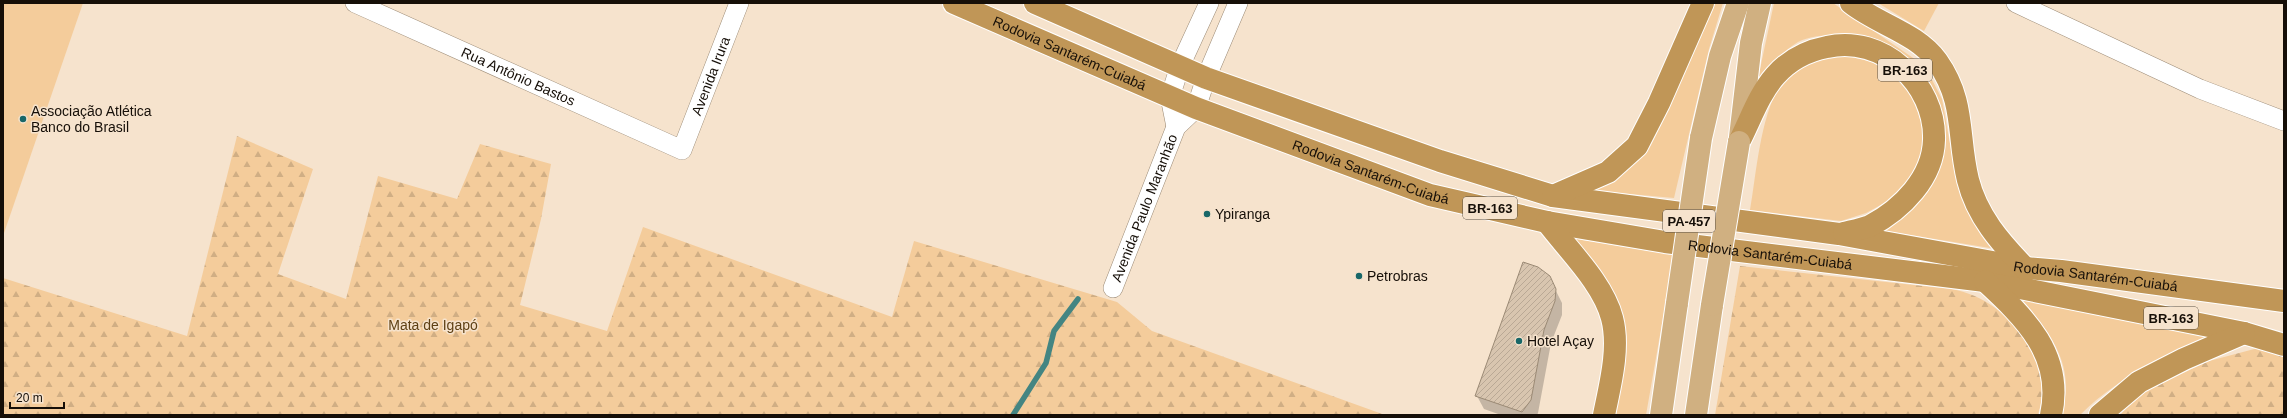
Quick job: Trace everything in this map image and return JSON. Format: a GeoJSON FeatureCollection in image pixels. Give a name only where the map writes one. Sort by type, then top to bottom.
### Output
{"type":"FeatureCollection","features":[{"type":"Feature","properties":{"kind":"highway","name":"Rodovia Santarém-Cuiabá"},"geometry":{"type":"LineString","coordinates":[[954,3],[1196,108],[1430,195],[1547,222],[1665,242],[1985,281],[2244,333],[2284,345]]}},
{"type":"Feature","properties":{"kind":"highway","name":"Rodovia Santarém-Cuiabá"},"geometry":{"type":"LineString","coordinates":[[1035,3],[1206,78],[1440,161],[1553,196],[1839,234],[2025,268],[2061,271],[2284,301]]}},
{"type":"Feature","properties":{"kind":"highway"},"geometry":{"type":"LineString","coordinates":[[1553,196],[1608,172],[1637,146],[1659,103],[1703,3]]}},
{"type":"Feature","properties":{"kind":"highway","name":"BR-163"},"geometry":{"type":"LineString","coordinates":[[1851,3],[1919,45],[1936,60],[1949,82],[1958,107],[1965,166],[1975,202],[1986,224],[2004,247],[2025,268]]}},
{"type":"Feature","properties":{"kind":"highway","name":"BR-163"},"geometry":{"type":"LineString","coordinates":[[1739,142],[1762,94],[1774,76],[1791,61],[1811,50],[1837,44],[1853,44],[1885,55],[1903,68],[1916,82],[1931,111],[1934,140],[1930,158],[1922,180],[1906,200],[1869,226],[1839,234]]}},
{"type":"Feature","properties":{"kind":"highway"},"geometry":{"type":"LineString","coordinates":[[1547,222],[1602,295],[1612,318],[1615,346],[1604,415]]}},
{"type":"Feature","properties":{"kind":"highway"},"geometry":{"type":"LineString","coordinates":[[1985,281],[2018,311],[2047,352],[2053,384],[2054,403],[2052,415]]}},
{"type":"Feature","properties":{"kind":"highway"},"geometry":{"type":"LineString","coordinates":[[2100,415],[2139,382],[2184,359],[2244,333]]}},
{"type":"Feature","properties":{"kind":"main road","name":"PA-457"},"geometry":{"type":"LineString","coordinates":[[1662,415],[1701,138],[1720,56],[1738,3]]}},
{"type":"Feature","properties":{"kind":"main road"},"geometry":{"type":"LineString","coordinates":[[1739,142],[1751,43],[1760,3]]}},
{"type":"Feature","properties":{"kind":"main road","name":"PA-457"},"geometry":{"type":"LineString","coordinates":[[1696,415],[1712,305],[1739,142]]}},
{"type":"Feature","properties":{"kind":"street","name":"Rua Antônio Bastos"},"geometry":{"type":"LineString","coordinates":[[355,3],[682,150]]}},
{"type":"Feature","properties":{"kind":"street","name":"Avenida Irura"},"geometry":{"type":"LineString","coordinates":[[682,150],[739,3]]}},
{"type":"Feature","properties":{"kind":"street","name":"Avenida Paulo Maranhão"},"geometry":{"type":"LineString","coordinates":[[1176,126],[1170,96],[1180,66],[1209,3]]}},
{"type":"Feature","properties":{"kind":"street","name":"Avenida Paulo Maranhão"},"geometry":{"type":"LineString","coordinates":[[1112,288],[1176,126],[1196,108],[1206,78],[1238,3]]}},
{"type":"Feature","properties":{"kind":"street"},"geometry":{"type":"LineString","coordinates":[[2016,3],[2200,89],[2284,121]]}},
{"type":"Feature","properties":{"kind":"green space","name":"Associação Atlética Banco do Brasil"},"geometry":{"type":"Polygon","coordinates":[[[3,3],[83,3],[3,236],[3,3]]]}},
{"type":"Feature","properties":{"kind":"green space"},"geometry":{"type":"Polygon","coordinates":[[[1711,3],[1723,3],[1709,49],[1674,198],[1585,190],[1611,179],[1711,3]]]}},
{"type":"Feature","properties":{"kind":"green space"},"geometry":{"type":"Polygon","coordinates":[[[1774,3],[1833,3],[1919,62],[1930,76],[1942,99],[1957,183],[1977,228],[1996,249],[1886,231],[1910,210],[1925,194],[1940,167],[1946,143],[1945,131],[1935,99],[1927,83],[1904,56],[1873,40],[1855,36],[1832,35],[1812,37],[1798,42],[1785,51],[1756,88],[1774,3]]]}},
{"type":"Feature","properties":{"kind":"green space"},"geometry":{"type":"Polygon","coordinates":[[[1878,3],[1939,3],[1924,31],[1878,3]]]}},
{"type":"Feature","properties":{"kind":"green space"},"geometry":{"type":"Polygon","coordinates":[[[1844,55],[1872,62],[1892,73],[1913,98],[1923,128],[1922,157],[1910,181],[1888,201],[1866,213],[1841,221],[1750,210],[1758,156],[1767,115],[1782,82],[1793,70],[1805,63],[1831,56],[1844,55]]]}},
{"type":"Feature","properties":{"kind":"green space","name":"Mata de Igapó"},"geometry":{"type":"Polygon","coordinates":[[[237,136],[313,169],[278,274],[346,299],[378,176],[457,199],[480,144],[551,164],[541,219],[520,305],[607,331],[643,227],[892,317],[914,241],[1117,302],[1152,331],[1385,415],[3,415],[3,278],[187,336],[237,136]]]}},
{"type":"Feature","properties":{"kind":"green space"},"geometry":{"type":"Polygon","coordinates":[[[1558,236],[1674,255],[1646,415],[1604,415],[1612,317],[1558,236]]]}},
{"type":"Feature","properties":{"kind":"green space"},"geometry":{"type":"Polygon","coordinates":[[[1740,266],[1951,289],[1985,301],[2012,322],[2040,358],[2044,380],[2043,394],[2038,415],[1715,415],[1740,266]]]}},
{"type":"Feature","properties":{"kind":"green space"},"geometry":{"type":"Polygon","coordinates":[[[2019,296],[2233,330],[2171,354],[2133,374],[2114,386],[2080,415],[2062,415],[2066,387],[2062,361],[2044,327],[2019,296]]]}},
{"type":"Feature","properties":{"kind":"green space"},"geometry":{"type":"Polygon","coordinates":[[[2258,348],[2284,353],[2284,415],[2120,415],[2142,392],[2209,361],[2258,348]]]}},
{"type":"Feature","properties":{"kind":"building","name":"Hotel Açay"},"geometry":{"type":"Polygon","coordinates":[[[1523,262],[1538,267],[1550,276],[1556,289],[1555,301],[1544,330],[1531,400],[1522,412],[1475,396],[1523,262]]]}},
{"type":"Feature","properties":{"kind":"waterway"},"geometry":{"type":"LineString","coordinates":[[1013,415],[1046,363],[1054,331],[1078,299]]}},
{"type":"Feature","properties":{"kind":"place","name":"Associação Atlética Banco do Brasil"},"geometry":{"type":"Point","coordinates":[23,119]}},
{"type":"Feature","properties":{"kind":"place","name":"Ypiranga"},"geometry":{"type":"Point","coordinates":[1207,214]}},
{"type":"Feature","properties":{"kind":"place","name":"Petrobras"},"geometry":{"type":"Point","coordinates":[1359,276]}},
{"type":"Feature","properties":{"kind":"place","name":"Hotel Açay"},"geometry":{"type":"Point","coordinates":[1519,341]}}]}
